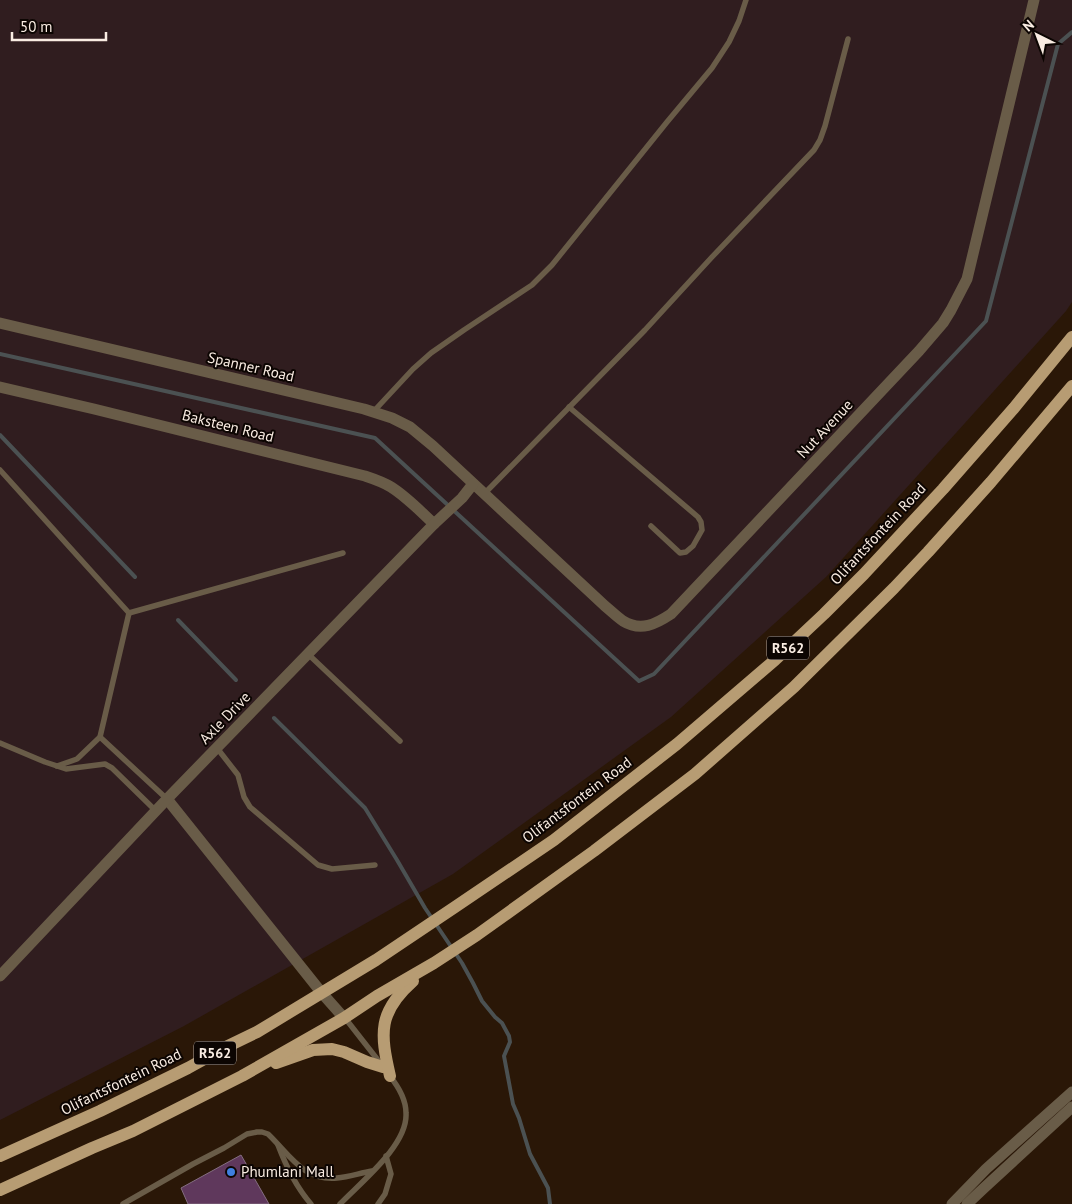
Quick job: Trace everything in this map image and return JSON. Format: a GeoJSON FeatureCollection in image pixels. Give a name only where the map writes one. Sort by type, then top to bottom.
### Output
{"type":"FeatureCollection","features":[{"type":"Feature","properties":{"kind":"main road","name":"Olifantsfontein Road"},"geometry":{"type":"LineString","coordinates":[[0,1156],[100,1111],[257,1032],[376,960],[554,840],[677,744],[775,660],[824,614],[930,503],[1014,408],[1072,337]]}},
{"type":"Feature","properties":{"kind":"main road","name":"R562"},"geometry":{"type":"LineString","coordinates":[[0,1190],[133,1131],[242,1076],[344,1018],[477,935],[594,851],[696,774],[794,687],[928,552],[1072,386]]}},
{"type":"Feature","properties":{"kind":"main road"},"geometry":{"type":"LineString","coordinates":[[242,1076],[313,1050],[323,1049],[344,1052],[386,1071],[383,1040],[386,1015],[392,1003],[404,989],[437,961]]}},
{"type":"Feature","properties":{"kind":"street","name":"Nut Avenue"},"geometry":{"type":"LineString","coordinates":[[473,484],[623,622],[636,626],[648,626],[658,623],[671,614],[944,323],[967,279],[1034,0]]}},
{"type":"Feature","properties":{"kind":"street","name":"Spanner Road"},"geometry":{"type":"LineString","coordinates":[[0,323],[374,412],[392,418],[410,427],[473,484]]}},
{"type":"Feature","properties":{"kind":"street","name":"Baksteen Road"},"geometry":{"type":"LineString","coordinates":[[0,387],[379,480],[406,498],[434,524]]}},
{"type":"Feature","properties":{"kind":"street","name":"Axle Drive"},"geometry":{"type":"LineString","coordinates":[[0,976],[167,799],[434,524],[462,498],[473,484]]}},
{"type":"Feature","properties":{"kind":"street"},"geometry":{"type":"LineString","coordinates":[[167,799],[321,992],[344,1018]]}},
{"type":"Feature","properties":{"kind":"street"},"geometry":{"type":"LineString","coordinates":[[952,1204],[986,1169],[1072,1092]]}},
{"type":"Feature","properties":{"kind":"street"},"geometry":{"type":"LineString","coordinates":[[967,1204],[1072,1107]]}},
{"type":"Feature","properties":{"kind":"lane"},"geometry":{"type":"LineString","coordinates":[[374,412],[412,369],[431,353],[532,285],[546,271],[712,68],[740,21],[746,0]]}},
{"type":"Feature","properties":{"kind":"lane"},"geometry":{"type":"LineString","coordinates":[[484,494],[645,330],[814,150],[825,126],[848,39]]}},
{"type":"Feature","properties":{"kind":"lane"},"geometry":{"type":"LineString","coordinates":[[568,407],[698,517],[702,530],[693,546],[686,552],[680,553],[650,526]]}},
{"type":"Feature","properties":{"kind":"lane"},"geometry":{"type":"LineString","coordinates":[[0,470],[129,613]]}},
{"type":"Feature","properties":{"kind":"lane"},"geometry":{"type":"LineString","coordinates":[[129,613],[343,553]]}},
{"type":"Feature","properties":{"kind":"lane"},"geometry":{"type":"LineString","coordinates":[[57,766],[77,759],[100,737],[129,613]]}},
{"type":"Feature","properties":{"kind":"lane"},"geometry":{"type":"LineString","coordinates":[[308,654],[400,741]]}},
{"type":"Feature","properties":{"kind":"lane"},"geometry":{"type":"LineString","coordinates":[[100,737],[167,799]]}},
{"type":"Feature","properties":{"kind":"lane"},"geometry":{"type":"LineString","coordinates":[[0,743],[66,769],[105,764],[112,768],[156,811]]}},
{"type":"Feature","properties":{"kind":"lane"},"geometry":{"type":"LineString","coordinates":[[217,748],[238,775],[244,797],[250,807],[318,865],[332,869],[375,865]]}},
{"type":"Feature","properties":{"kind":"lane"},"geometry":{"type":"LineString","coordinates":[[340,1204],[398,1143],[402,1136],[406,1119],[405,1102],[397,1085],[344,1018]]}},
{"type":"Feature","properties":{"kind":"lane"},"geometry":{"type":"LineString","coordinates":[[123,1204],[247,1134],[257,1132],[268,1134],[302,1169],[318,1177],[338,1178],[372,1171]]}},
{"type":"Feature","properties":{"kind":"lane"},"geometry":{"type":"LineString","coordinates":[[277,1143],[284,1162],[311,1204]]}},
{"type":"Feature","properties":{"kind":"lane"},"geometry":{"type":"LineString","coordinates":[[378,1204],[385,1194],[391,1174],[386,1156]]}},
{"type":"Feature","properties":{"kind":"shaded area"},"geometry":{"type":"Polygon","coordinates":[[[0,0],[1072,0],[1072,302],[1066,311],[826,577],[671,717],[453,874],[184,1026],[0,1120],[0,0]]]}},
{"type":"Feature","properties":{"kind":"building","name":"Phumlani Mall"},"geometry":{"type":"Polygon","coordinates":[[[241,1155],[269,1204],[188,1204],[181,1188],[241,1155]]]}},
{"type":"Feature","properties":{"kind":"waterway"},"geometry":{"type":"LineString","coordinates":[[0,354],[375,438],[639,681],[654,674],[986,321],[1058,44],[1072,32]]}},
{"type":"Feature","properties":{"kind":"waterway"},"geometry":{"type":"LineString","coordinates":[[0,435],[135,577]]}},
{"type":"Feature","properties":{"kind":"waterway"},"geometry":{"type":"LineString","coordinates":[[178,620],[236,680]]}},
{"type":"Feature","properties":{"kind":"waterway"},"geometry":{"type":"LineString","coordinates":[[274,718],[365,808],[425,908],[462,963],[482,1001],[502,1023],[510,1042],[504,1056],[513,1104],[530,1154],[548,1188],[550,1204]]}},
{"type":"Feature","properties":{"kind":"place","name":"Phumlani Mall"},"geometry":{"type":"Point","coordinates":[231,1172]}}]}
